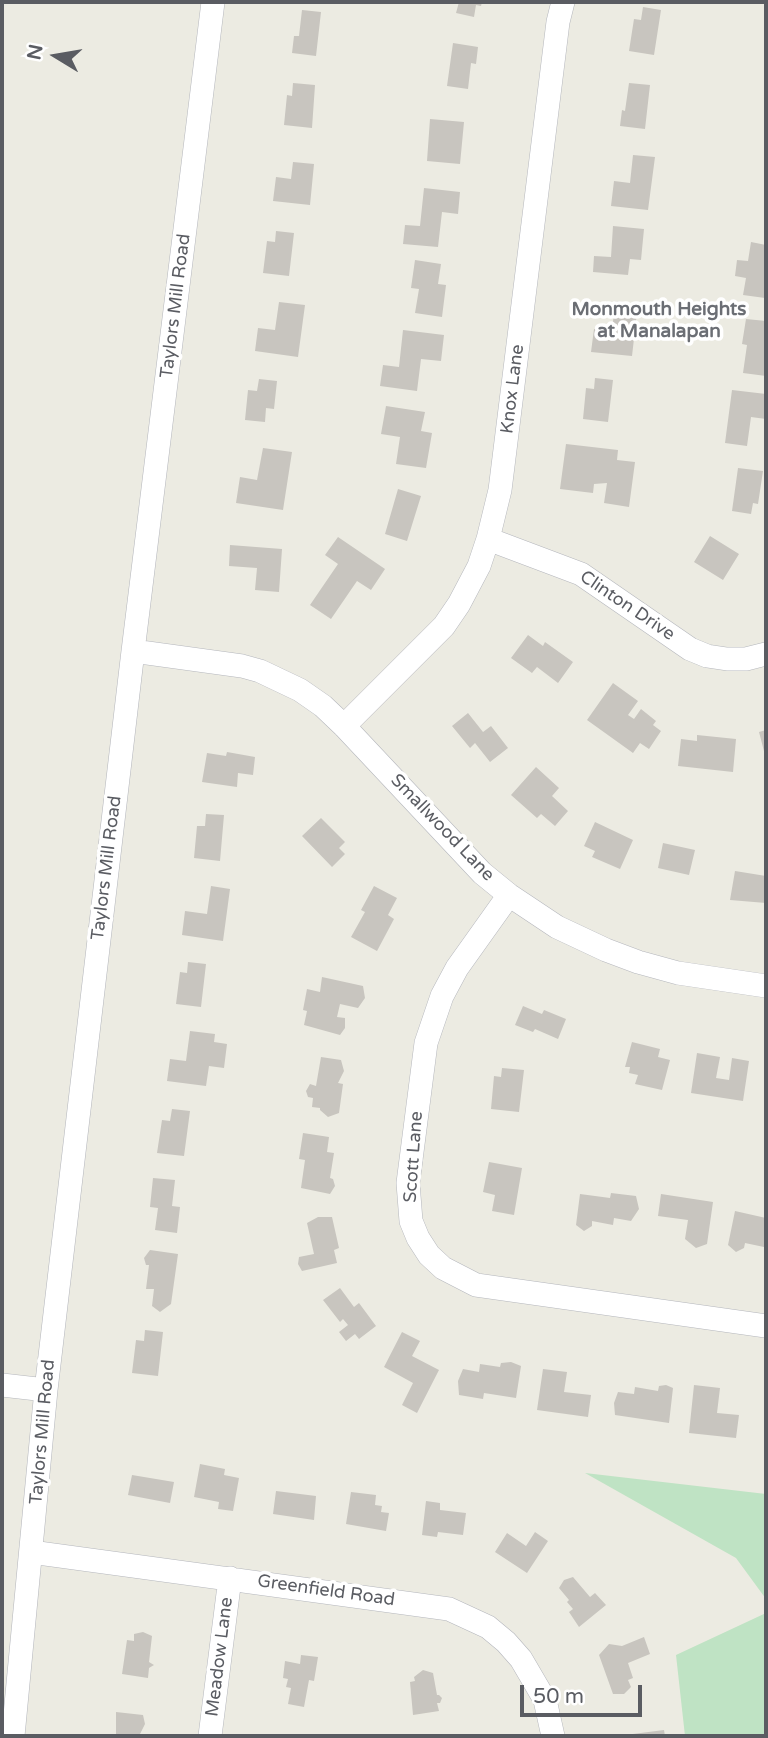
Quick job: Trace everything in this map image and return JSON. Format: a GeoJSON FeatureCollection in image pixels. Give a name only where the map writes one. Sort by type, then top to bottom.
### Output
{"type":"FeatureCollection","features":[{"type":"Feature","properties":{"kind":"street","name":"Taylors Mill Road"},"geometry":{"type":"LineString","coordinates":[[13,1736],[46,1390],[213,2]]}},
{"type":"Feature","properties":{"kind":"street","name":"Knox Lane"},"geometry":{"type":"LineString","coordinates":[[344,726],[444,625],[459,604],[479,566],[488,538],[500,491],[558,22],[563,2]]}},
{"type":"Feature","properties":{"kind":"street","name":"Clinton Drive"},"geometry":{"type":"LineString","coordinates":[[488,538],[581,574],[690,649],[707,656],[727,659],[746,659],[766,654]]}},
{"type":"Feature","properties":{"kind":"street","name":"Smallwood Lane"},"geometry":{"type":"LineString","coordinates":[[133,650],[225,663],[260,671],[300,690],[323,706],[344,726],[459,850],[509,895],[557,927],[638,962],[678,973],[766,986]]}},
{"type":"Feature","properties":{"kind":"street","name":"Scott Lane"},"geometry":{"type":"LineString","coordinates":[[509,895],[457,968],[442,996],[426,1043],[408,1184],[411,1221],[418,1238],[429,1255],[443,1268],[457,1278],[476,1285],[766,1326]]}},
{"type":"Feature","properties":{"kind":"street"},"geometry":{"type":"LineString","coordinates":[[2,1385],[46,1390]]}},
{"type":"Feature","properties":{"kind":"street","name":"Greenfield Road"},"geometry":{"type":"LineString","coordinates":[[31,1552],[432,1605],[474,1619],[506,1642],[533,1676],[545,1700],[553,1736]]}},
{"type":"Feature","properties":{"kind":"street","name":"Meadow Lane"},"geometry":{"type":"LineString","coordinates":[[210,1736],[230,1578]]}},
{"type":"Feature","properties":{"kind":"green space"},"geometry":{"type":"Polygon","coordinates":[[[585,1473],[766,1494],[766,1599],[736,1558],[585,1473]]]}},
{"type":"Feature","properties":{"kind":"green space"},"geometry":{"type":"Polygon","coordinates":[[[766,1613],[766,1736],[685,1736],[676,1655],[766,1613]]]}},
{"type":"Feature","properties":{"kind":"building"},"geometry":{"type":"Polygon","coordinates":[[[459,2],[482,2],[481,6],[476,5],[474,17],[456,13],[459,2]]]}},
{"type":"Feature","properties":{"kind":"building"},"geometry":{"type":"Polygon","coordinates":[[[643,7],[661,10],[654,55],[629,51],[634,19],[641,20],[643,7]]]}},
{"type":"Feature","properties":{"kind":"building"},"geometry":{"type":"Polygon","coordinates":[[[302,10],[321,12],[316,56],[292,53],[294,36],[299,36],[302,10]]]}},
{"type":"Feature","properties":{"kind":"building"},"geometry":{"type":"Polygon","coordinates":[[[453,43],[478,47],[476,64],[471,63],[468,89],[447,86],[453,43]]]}},
{"type":"Feature","properties":{"kind":"building"},"geometry":{"type":"Polygon","coordinates":[[[293,83],[315,85],[312,128],[284,125],[287,95],[292,96],[293,83]]]}},
{"type":"Feature","properties":{"kind":"building"},"geometry":{"type":"Polygon","coordinates":[[[629,83],[650,85],[645,129],[620,126],[629,83]]]}},
{"type":"Feature","properties":{"kind":"building"},"geometry":{"type":"Polygon","coordinates":[[[430,119],[464,122],[460,164],[427,161],[430,119]]]}},
{"type":"Feature","properties":{"kind":"building"},"geometry":{"type":"Polygon","coordinates":[[[633,155],[655,157],[648,210],[611,206],[614,181],[630,183],[633,155]]]}},
{"type":"Feature","properties":{"kind":"building"},"geometry":{"type":"Polygon","coordinates":[[[293,162],[314,164],[310,205],[273,201],[276,177],[291,179],[293,162]]]}},
{"type":"Feature","properties":{"kind":"building"},"geometry":{"type":"Polygon","coordinates":[[[424,188],[460,192],[458,214],[442,212],[438,247],[403,244],[405,225],[420,226],[424,188]]]}},
{"type":"Feature","properties":{"kind":"building"},"geometry":{"type":"Polygon","coordinates":[[[613,226],[644,229],[641,260],[630,259],[628,275],[593,272],[594,256],[611,257],[613,226]]]}},
{"type":"Feature","properties":{"kind":"building"},"geometry":{"type":"Polygon","coordinates":[[[276,231],[294,233],[289,276],[263,273],[267,241],[275,242],[276,231]]]}},
{"type":"Feature","properties":{"kind":"building"},"geometry":{"type":"Polygon","coordinates":[[[751,242],[766,245],[765,298],[743,295],[746,278],[735,276],[737,260],[748,261],[751,242]]]}},
{"type":"Feature","properties":{"kind":"building"},"geometry":{"type":"Polygon","coordinates":[[[415,260],[441,264],[438,284],[446,285],[442,317],[415,313],[419,289],[411,288],[415,260]]]}},
{"type":"Feature","properties":{"kind":"building"},"geometry":{"type":"Polygon","coordinates":[[[615,301],[638,304],[632,356],[591,352],[594,329],[612,332],[615,301]]]}},
{"type":"Feature","properties":{"kind":"building"},"geometry":{"type":"Polygon","coordinates":[[[279,302],[305,305],[298,357],[255,351],[258,328],[275,330],[279,302]]]}},
{"type":"Feature","properties":{"kind":"building"},"geometry":{"type":"Polygon","coordinates":[[[746,319],[766,321],[766,376],[743,373],[747,345],[742,344],[746,319]]]}},
{"type":"Feature","properties":{"kind":"building"},"geometry":{"type":"Polygon","coordinates":[[[403,330],[444,335],[441,361],[421,359],[417,391],[380,386],[383,365],[399,367],[403,330]]]}},
{"type":"Feature","properties":{"kind":"building"},"geometry":{"type":"Polygon","coordinates":[[[595,378],[613,380],[608,422],[583,419],[586,388],[594,389],[595,378]]]}},
{"type":"Feature","properties":{"kind":"building"},"geometry":{"type":"Polygon","coordinates":[[[259,379],[277,381],[274,409],[266,408],[265,422],[245,420],[248,390],[257,391],[259,379]]]}},
{"type":"Feature","properties":{"kind":"building"},"geometry":{"type":"Polygon","coordinates":[[[732,390],[766,394],[766,419],[751,417],[747,446],[725,443],[732,390]]]}},
{"type":"Feature","properties":{"kind":"building"},"geometry":{"type":"Polygon","coordinates":[[[386,406],[425,412],[421,431],[432,433],[426,468],[396,464],[400,437],[381,434],[386,406]]]}},
{"type":"Feature","properties":{"kind":"building"},"geometry":{"type":"Polygon","coordinates":[[[566,444],[618,450],[617,460],[635,462],[629,507],[604,503],[607,483],[594,484],[593,493],[560,489],[566,444]]]}},
{"type":"Feature","properties":{"kind":"building"},"geometry":{"type":"Polygon","coordinates":[[[263,448],[292,452],[283,510],[236,503],[240,477],[257,480],[263,448]]]}},
{"type":"Feature","properties":{"kind":"building"},"geometry":{"type":"Polygon","coordinates":[[[738,468],[763,471],[758,504],[753,503],[751,514],[732,511],[738,468]]]}},
{"type":"Feature","properties":{"kind":"building"},"geometry":{"type":"Polygon","coordinates":[[[398,489],[421,496],[407,541],[385,534],[398,489]]]}},
{"type":"Feature","properties":{"kind":"building"},"geometry":{"type":"Polygon","coordinates":[[[710,536],[739,554],[723,580],[694,562],[710,536]]]}},
{"type":"Feature","properties":{"kind":"building"},"geometry":{"type":"Polygon","coordinates":[[[338,537],[385,569],[371,590],[357,581],[331,619],[310,605],[338,564],[325,555],[338,537]]]}},
{"type":"Feature","properties":{"kind":"building"},"geometry":{"type":"Polygon","coordinates":[[[230,545],[282,549],[279,592],[255,590],[257,568],[229,566],[230,545]]]}},
{"type":"Feature","properties":{"kind":"building"},"geometry":{"type":"Polygon","coordinates":[[[528,635],[543,646],[545,642],[573,662],[558,683],[537,667],[532,673],[511,658],[528,635]]]}},
{"type":"Feature","properties":{"kind":"building"},"geometry":{"type":"Polygon","coordinates":[[[613,683],[638,701],[628,715],[634,719],[641,709],[656,721],[653,725],[661,731],[649,749],[640,743],[633,753],[587,720],[613,683]]]}},
{"type":"Feature","properties":{"kind":"building"},"geometry":{"type":"Polygon","coordinates":[[[468,713],[483,732],[491,726],[508,748],[490,762],[475,743],[470,748],[452,726],[468,713]]]}},
{"type":"Feature","properties":{"kind":"building"},"geometry":{"type":"Polygon","coordinates":[[[766,730],[766,755],[765,755],[759,732],[766,730]]]}},
{"type":"Feature","properties":{"kind":"building"},"geometry":{"type":"Polygon","coordinates":[[[697,735],[736,739],[733,772],[678,766],[681,739],[697,741],[697,735]]]}},
{"type":"Feature","properties":{"kind":"building"},"geometry":{"type":"Polygon","coordinates":[[[227,752],[255,757],[253,775],[238,773],[237,787],[202,782],[207,753],[226,756],[227,752]]]}},
{"type":"Feature","properties":{"kind":"building"},"geometry":{"type":"Polygon","coordinates":[[[536,767],[559,788],[552,796],[568,811],[555,826],[541,814],[537,818],[511,795],[536,767]]]}},
{"type":"Feature","properties":{"kind":"building"},"geometry":{"type":"Polygon","coordinates":[[[206,814],[224,815],[220,861],[194,858],[197,826],[205,826],[206,814]]]}},
{"type":"Feature","properties":{"kind":"building"},"geometry":{"type":"Polygon","coordinates":[[[321,818],[345,842],[339,848],[345,854],[332,867],[302,836],[321,818]]]}},
{"type":"Feature","properties":{"kind":"building"},"geometry":{"type":"Polygon","coordinates":[[[595,822],[633,840],[620,869],[592,857],[595,851],[584,846],[595,822]]]}},
{"type":"Feature","properties":{"kind":"building"},"geometry":{"type":"Polygon","coordinates":[[[663,843],[695,850],[689,875],[658,868],[663,843]]]}},
{"type":"Feature","properties":{"kind":"building"},"geometry":{"type":"Polygon","coordinates":[[[735,871],[766,876],[766,903],[730,900],[735,871]]]}},
{"type":"Feature","properties":{"kind":"building"},"geometry":{"type":"Polygon","coordinates":[[[211,886],[230,889],[223,941],[182,935],[185,911],[207,914],[211,886]]]}},
{"type":"Feature","properties":{"kind":"building"},"geometry":{"type":"Polygon","coordinates":[[[374,886],[397,898],[388,915],[394,919],[377,951],[351,937],[365,912],[361,910],[374,886]]]}},
{"type":"Feature","properties":{"kind":"building"},"geometry":{"type":"Polygon","coordinates":[[[188,962],[206,964],[201,1007],[176,1004],[180,972],[187,973],[188,962]]]}},
{"type":"Feature","properties":{"kind":"building"},"geometry":{"type":"Polygon","coordinates":[[[322,977],[363,986],[365,998],[358,1008],[340,1004],[337,1017],[345,1018],[345,1028],[340,1035],[304,1025],[307,1011],[303,1010],[307,989],[320,992],[322,977]]]}},
{"type":"Feature","properties":{"kind":"building"},"geometry":{"type":"Polygon","coordinates":[[[523,1006],[542,1014],[544,1010],[566,1019],[558,1039],[535,1029],[533,1032],[515,1025],[523,1006]]]}},
{"type":"Feature","properties":{"kind":"building"},"geometry":{"type":"Polygon","coordinates":[[[190,1031],[215,1034],[214,1042],[227,1044],[224,1068],[209,1066],[206,1086],[167,1081],[170,1059],[186,1061],[190,1031]]]}},
{"type":"Feature","properties":{"kind":"building"},"geometry":{"type":"Polygon","coordinates":[[[632,1042],[660,1049],[658,1057],[670,1060],[662,1090],[635,1084],[638,1075],[629,1073],[630,1067],[625,1067],[632,1042]]]}},
{"type":"Feature","properties":{"kind":"building"},"geometry":{"type":"Polygon","coordinates":[[[697,1053],[720,1057],[716,1078],[729,1080],[732,1058],[749,1061],[743,1101],[691,1093],[697,1053]]]}},
{"type":"Feature","properties":{"kind":"building"},"geometry":{"type":"Polygon","coordinates":[[[321,1057],[341,1060],[344,1071],[338,1083],[343,1084],[339,1113],[328,1117],[320,1108],[312,1107],[313,1098],[308,1097],[306,1091],[310,1084],[316,1086],[321,1057]]]}},
{"type":"Feature","properties":{"kind":"building"},"geometry":{"type":"Polygon","coordinates":[[[502,1068],[524,1070],[519,1112],[491,1109],[494,1076],[501,1077],[502,1068]]]}},
{"type":"Feature","properties":{"kind":"building"},"geometry":{"type":"Polygon","coordinates":[[[172,1109],[190,1111],[184,1156],[157,1153],[162,1120],[170,1121],[172,1109]]]}},
{"type":"Feature","properties":{"kind":"building"},"geometry":{"type":"Polygon","coordinates":[[[303,1133],[329,1137],[327,1152],[334,1153],[330,1178],[335,1186],[330,1194],[301,1188],[305,1160],[299,1159],[303,1133]]]}},
{"type":"Feature","properties":{"kind":"building"},"geometry":{"type":"Polygon","coordinates":[[[489,1162],[522,1168],[514,1215],[492,1211],[495,1195],[483,1192],[489,1162]]]}},
{"type":"Feature","properties":{"kind":"building"},"geometry":{"type":"Polygon","coordinates":[[[153,1178],[175,1180],[172,1206],[180,1207],[177,1233],[155,1230],[158,1208],[150,1207],[153,1178]]]}},
{"type":"Feature","properties":{"kind":"building"},"geometry":{"type":"Polygon","coordinates":[[[611,1193],[636,1196],[639,1209],[631,1221],[614,1218],[613,1225],[592,1221],[592,1226],[584,1231],[576,1225],[580,1194],[610,1198],[611,1193]]]}},
{"type":"Feature","properties":{"kind":"building"},"geometry":{"type":"Polygon","coordinates":[[[661,1194],[713,1202],[707,1244],[696,1248],[685,1239],[688,1220],[658,1216],[661,1194]]]}},
{"type":"Feature","properties":{"kind":"building"},"geometry":{"type":"Polygon","coordinates":[[[735,1211],[766,1218],[764,1247],[745,1243],[744,1248],[736,1252],[728,1245],[735,1211]]]}},
{"type":"Feature","properties":{"kind":"building"},"geometry":{"type":"Polygon","coordinates":[[[318,1217],[332,1217],[339,1248],[334,1250],[337,1263],[302,1271],[298,1264],[299,1257],[314,1254],[307,1223],[318,1217]]]}},
{"type":"Feature","properties":{"kind":"building"},"geometry":{"type":"Polygon","coordinates":[[[150,1250],[178,1254],[171,1304],[160,1312],[152,1306],[154,1289],[146,1289],[149,1265],[146,1265],[144,1258],[150,1250]]]}},
{"type":"Feature","properties":{"kind":"building"},"geometry":{"type":"Polygon","coordinates":[[[340,1288],[354,1307],[359,1303],[376,1326],[359,1339],[355,1334],[346,1341],[339,1332],[348,1325],[343,1319],[340,1322],[323,1300],[340,1288]]]}},
{"type":"Feature","properties":{"kind":"building"},"geometry":{"type":"Polygon","coordinates":[[[145,1330],[163,1332],[158,1376],[132,1373],[136,1340],[144,1341],[145,1330]]]}},
{"type":"Feature","properties":{"kind":"building"},"geometry":{"type":"Polygon","coordinates":[[[402,1332],[420,1341],[412,1356],[439,1370],[417,1413],[402,1405],[413,1383],[384,1367],[402,1332]]]}},
{"type":"Feature","properties":{"kind":"building"},"geometry":{"type":"Polygon","coordinates":[[[511,1362],[521,1366],[516,1398],[484,1393],[483,1399],[459,1395],[458,1381],[463,1369],[479,1372],[480,1364],[500,1367],[501,1363],[511,1362]]]}},
{"type":"Feature","properties":{"kind":"building"},"geometry":{"type":"Polygon","coordinates":[[[543,1369],[567,1372],[564,1392],[591,1395],[588,1417],[537,1410],[543,1369]]]}},
{"type":"Feature","properties":{"kind":"building"},"geometry":{"type":"Polygon","coordinates":[[[694,1385],[720,1388],[717,1413],[739,1415],[736,1438],[689,1433],[694,1385]]]}},
{"type":"Feature","properties":{"kind":"building"},"geometry":{"type":"Polygon","coordinates":[[[659,1386],[673,1388],[669,1423],[615,1415],[614,1403],[618,1392],[634,1394],[635,1387],[658,1391],[659,1386]]]}},
{"type":"Feature","properties":{"kind":"building"},"geometry":{"type":"Polygon","coordinates":[[[200,1464],[225,1469],[224,1475],[239,1478],[233,1511],[218,1509],[219,1502],[194,1497],[200,1464]]]}},
{"type":"Feature","properties":{"kind":"building"},"geometry":{"type":"Polygon","coordinates":[[[132,1475],[174,1482],[170,1503],[128,1495],[132,1475]]]}},
{"type":"Feature","properties":{"kind":"building"},"geometry":{"type":"Polygon","coordinates":[[[276,1491],[316,1496],[314,1520],[273,1514],[276,1491]]]}},
{"type":"Feature","properties":{"kind":"building"},"geometry":{"type":"Polygon","coordinates":[[[351,1492],[376,1495],[375,1505],[382,1506],[381,1512],[389,1513],[386,1531],[346,1524],[351,1492]]]}},
{"type":"Feature","properties":{"kind":"building"},"geometry":{"type":"Polygon","coordinates":[[[426,1501],[440,1503],[440,1510],[466,1513],[463,1535],[438,1532],[437,1537],[422,1535],[426,1501]]]}},
{"type":"Feature","properties":{"kind":"building"},"geometry":{"type":"Polygon","coordinates":[[[535,1532],[548,1541],[527,1573],[495,1552],[507,1533],[526,1546],[535,1532]]]}},
{"type":"Feature","properties":{"kind":"building"},"geometry":{"type":"Polygon","coordinates":[[[573,1577],[590,1597],[595,1593],[606,1605],[579,1627],[569,1612],[573,1609],[567,1602],[569,1600],[559,1588],[564,1580],[573,1577]]]}},
{"type":"Feature","properties":{"kind":"building"},"geometry":{"type":"Polygon","coordinates":[[[143,1632],[152,1636],[149,1662],[154,1665],[149,1668],[148,1678],[122,1674],[127,1640],[134,1641],[134,1634],[143,1632]]]}},
{"type":"Feature","properties":{"kind":"building"},"geometry":{"type":"Polygon","coordinates":[[[644,1637],[650,1654],[628,1663],[633,1678],[628,1680],[631,1687],[624,1694],[613,1694],[599,1655],[609,1644],[622,1646],[644,1637]]]}},
{"type":"Feature","properties":{"kind":"building"},"geometry":{"type":"Polygon","coordinates":[[[301,1655],[318,1657],[314,1681],[309,1680],[304,1707],[288,1704],[291,1688],[286,1687],[288,1679],[283,1678],[285,1661],[300,1664],[301,1655]]]}},
{"type":"Feature","properties":{"kind":"building"},"geometry":{"type":"Polygon","coordinates":[[[423,1670],[433,1673],[437,1695],[442,1698],[440,1703],[437,1703],[439,1711],[413,1715],[410,1682],[415,1681],[414,1677],[423,1670]]]}},
{"type":"Feature","properties":{"kind":"building"},"geometry":{"type":"Polygon","coordinates":[[[116,1712],[143,1715],[145,1724],[139,1736],[116,1736],[116,1712]]]}},
{"type":"Feature","properties":{"kind":"building"},"geometry":{"type":"Polygon","coordinates":[[[664,1730],[665,1736],[625,1736],[625,1735],[664,1730]]]}},
{"type":"Feature","properties":{"kind":"district","name":"Monmouth Heights at Manalapan"},"geometry":{"type":"Point","coordinates":[659,321]}}]}
